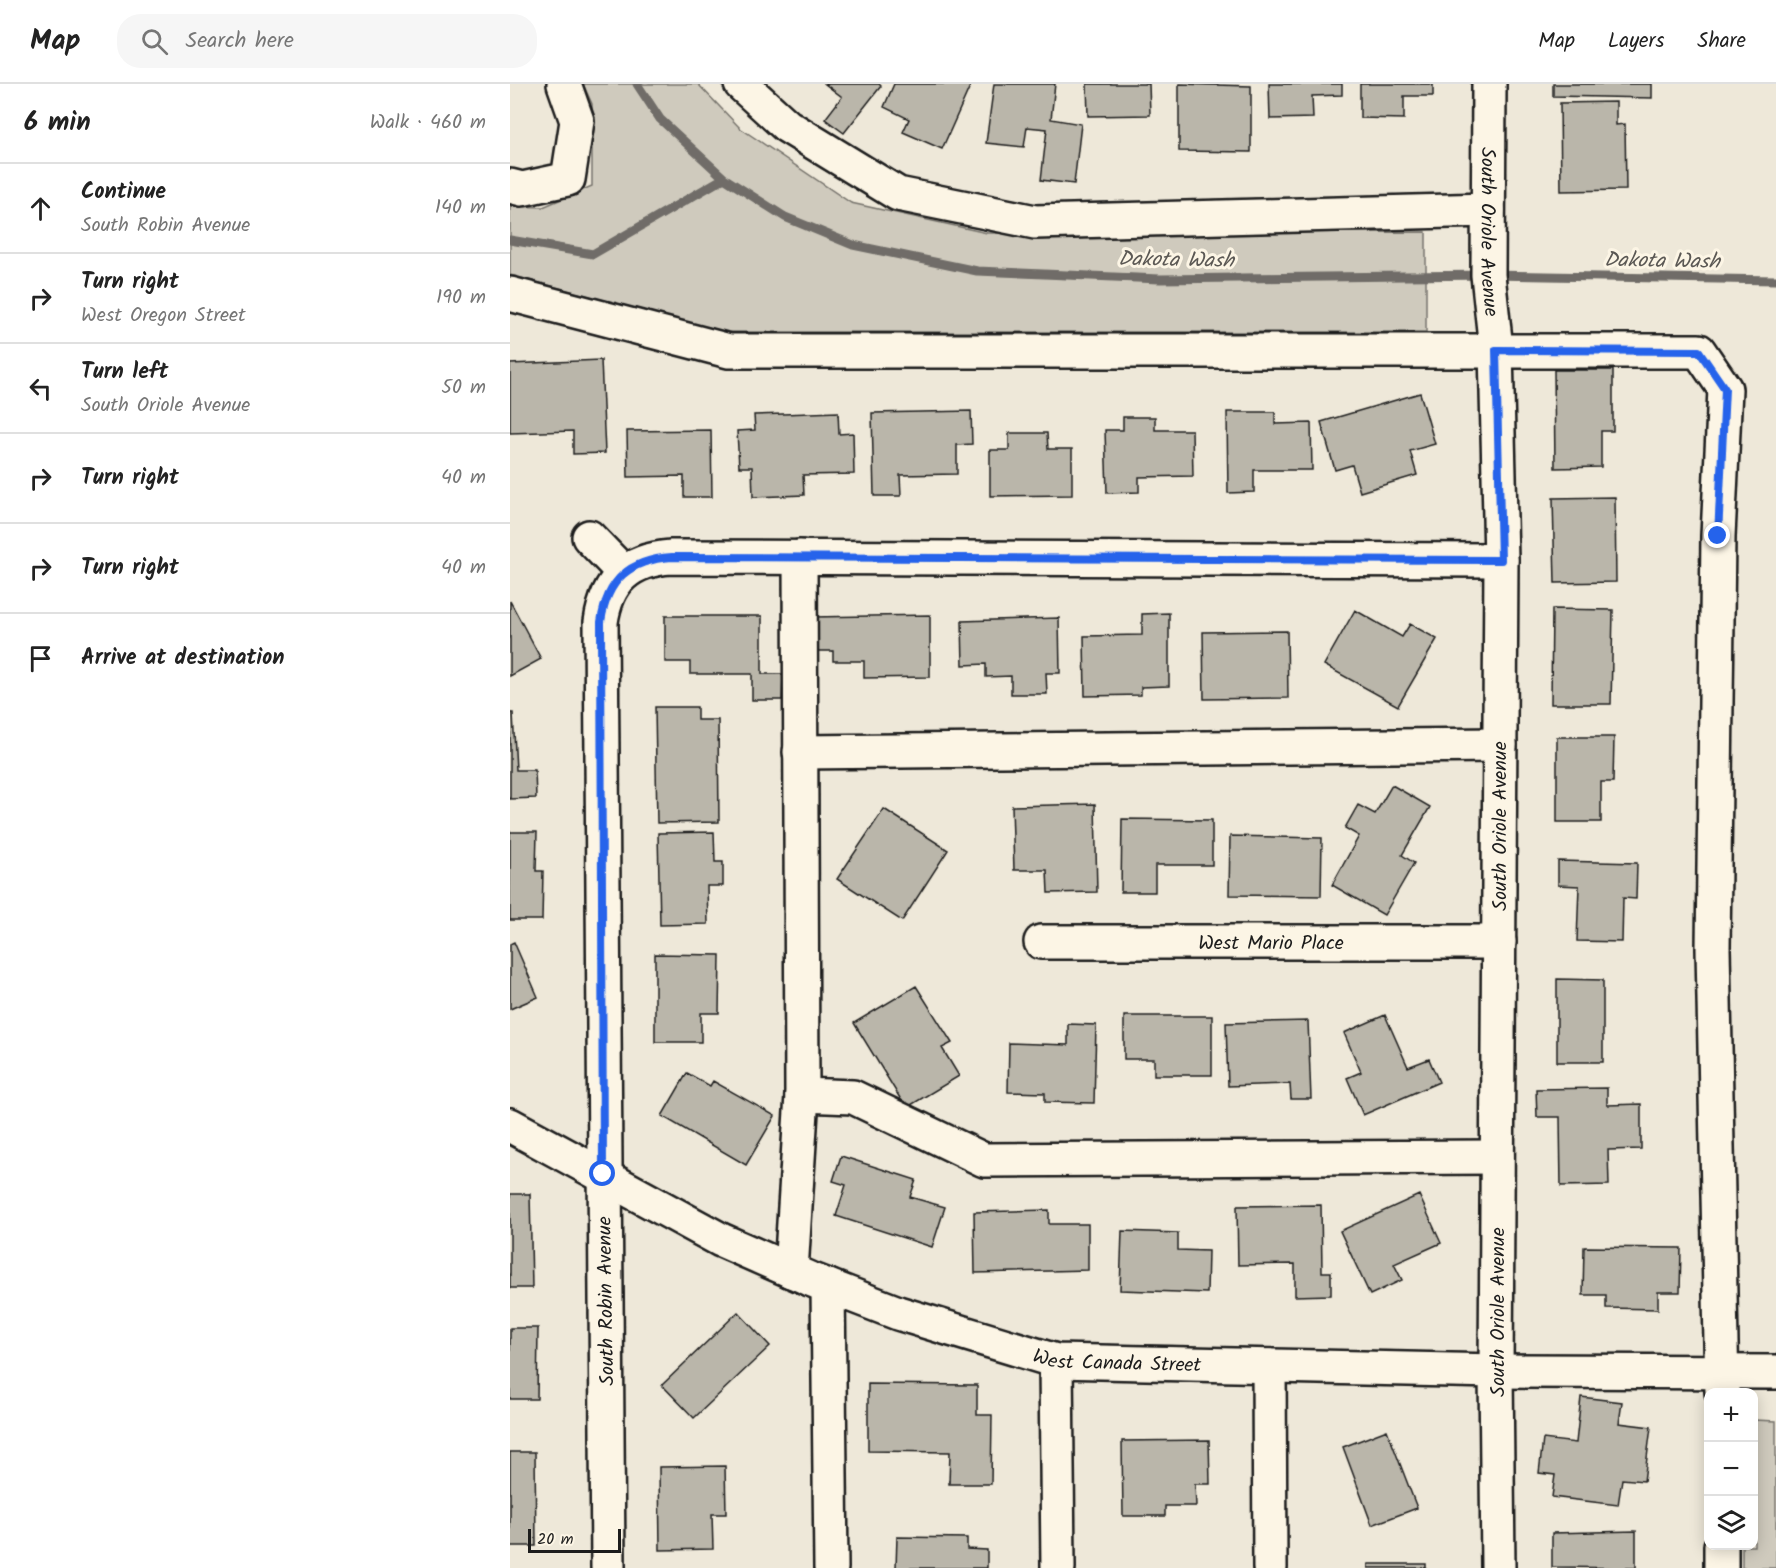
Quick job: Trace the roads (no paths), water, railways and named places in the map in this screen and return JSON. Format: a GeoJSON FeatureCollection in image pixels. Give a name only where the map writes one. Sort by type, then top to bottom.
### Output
{"type":"FeatureCollection","features":[{"type":"Feature","properties":{"kind":"street"},"geometry":{"type":"LineString","coordinates":[[510,186],[522,189],[568,179],[577,120],[564,84]]}},
{"type":"Feature","properties":{"kind":"street"},"geometry":{"type":"LineString","coordinates":[[741,84],[787,126],[898,194],[1035,222],[1488,210]]}},
{"type":"Feature","properties":{"kind":"street","name":"South Oriole Avenue"},"geometry":{"type":"LineString","coordinates":[[1489,84],[1488,275],[1496,350],[1501,560],[1496,1371],[1498,1568]]}},
{"type":"Feature","properties":{"kind":"street"},"geometry":{"type":"LineString","coordinates":[[510,294],[729,351],[1699,351],[1725,389],[1718,536],[1713,949],[1722,1382]]}},
{"type":"Feature","properties":{"kind":"street"},"geometry":{"type":"LineString","coordinates":[[589,537],[624,573],[656,558],[1501,560]]}},
{"type":"Feature","properties":{"kind":"street"},"geometry":{"type":"LineString","coordinates":[[791,1271],[802,1095],[800,557]]}},
{"type":"Feature","properties":{"kind":"street","name":"South Robin Avenue"},"geometry":{"type":"LineString","coordinates":[[608,1568],[603,1174],[601,622],[610,590],[624,573]]}},
{"type":"Feature","properties":{"kind":"street"},"geometry":{"type":"LineString","coordinates":[[800,753],[1500,745]]}},
{"type":"Feature","properties":{"kind":"street","name":"West Mario Place"},"geometry":{"type":"LineString","coordinates":[[1041,942],[1499,942]]}},
{"type":"Feature","properties":{"kind":"street"},"geometry":{"type":"LineString","coordinates":[[802,1095],[853,1097],[984,1160],[1497,1157]]}},
{"type":"Feature","properties":{"kind":"street","name":"West Canada Street"},"geometry":{"type":"LineString","coordinates":[[510,1125],[721,1240],[791,1271],[898,1313],[1056,1361],[1496,1371],[1722,1382],[1776,1372]]}},
{"type":"Feature","properties":{"kind":"street"},"geometry":{"type":"LineString","coordinates":[[828,1286],[831,1568]]}},
{"type":"Feature","properties":{"kind":"street"},"geometry":{"type":"LineString","coordinates":[[1056,1361],[1058,1568]]}},
{"type":"Feature","properties":{"kind":"street"},"geometry":{"type":"LineString","coordinates":[[1269,1366],[1270,1568]]}},
{"type":"Feature","properties":{"kind":"street"},"geometry":{"type":"LineString","coordinates":[[1720,1568],[1721,1550]]}},
{"type":"Feature","properties":{"kind":"waterway","name":"Dakota Wash"},"geometry":{"type":"LineString","coordinates":[[637,84],[660,119],[724,178],[785,217],[853,245],[977,271],[1160,279],[1488,275],[1776,280]]}},
{"type":"Feature","properties":{"kind":"waterway"},"geometry":{"type":"LineString","coordinates":[[510,240],[593,254],[724,178]]}}]}
